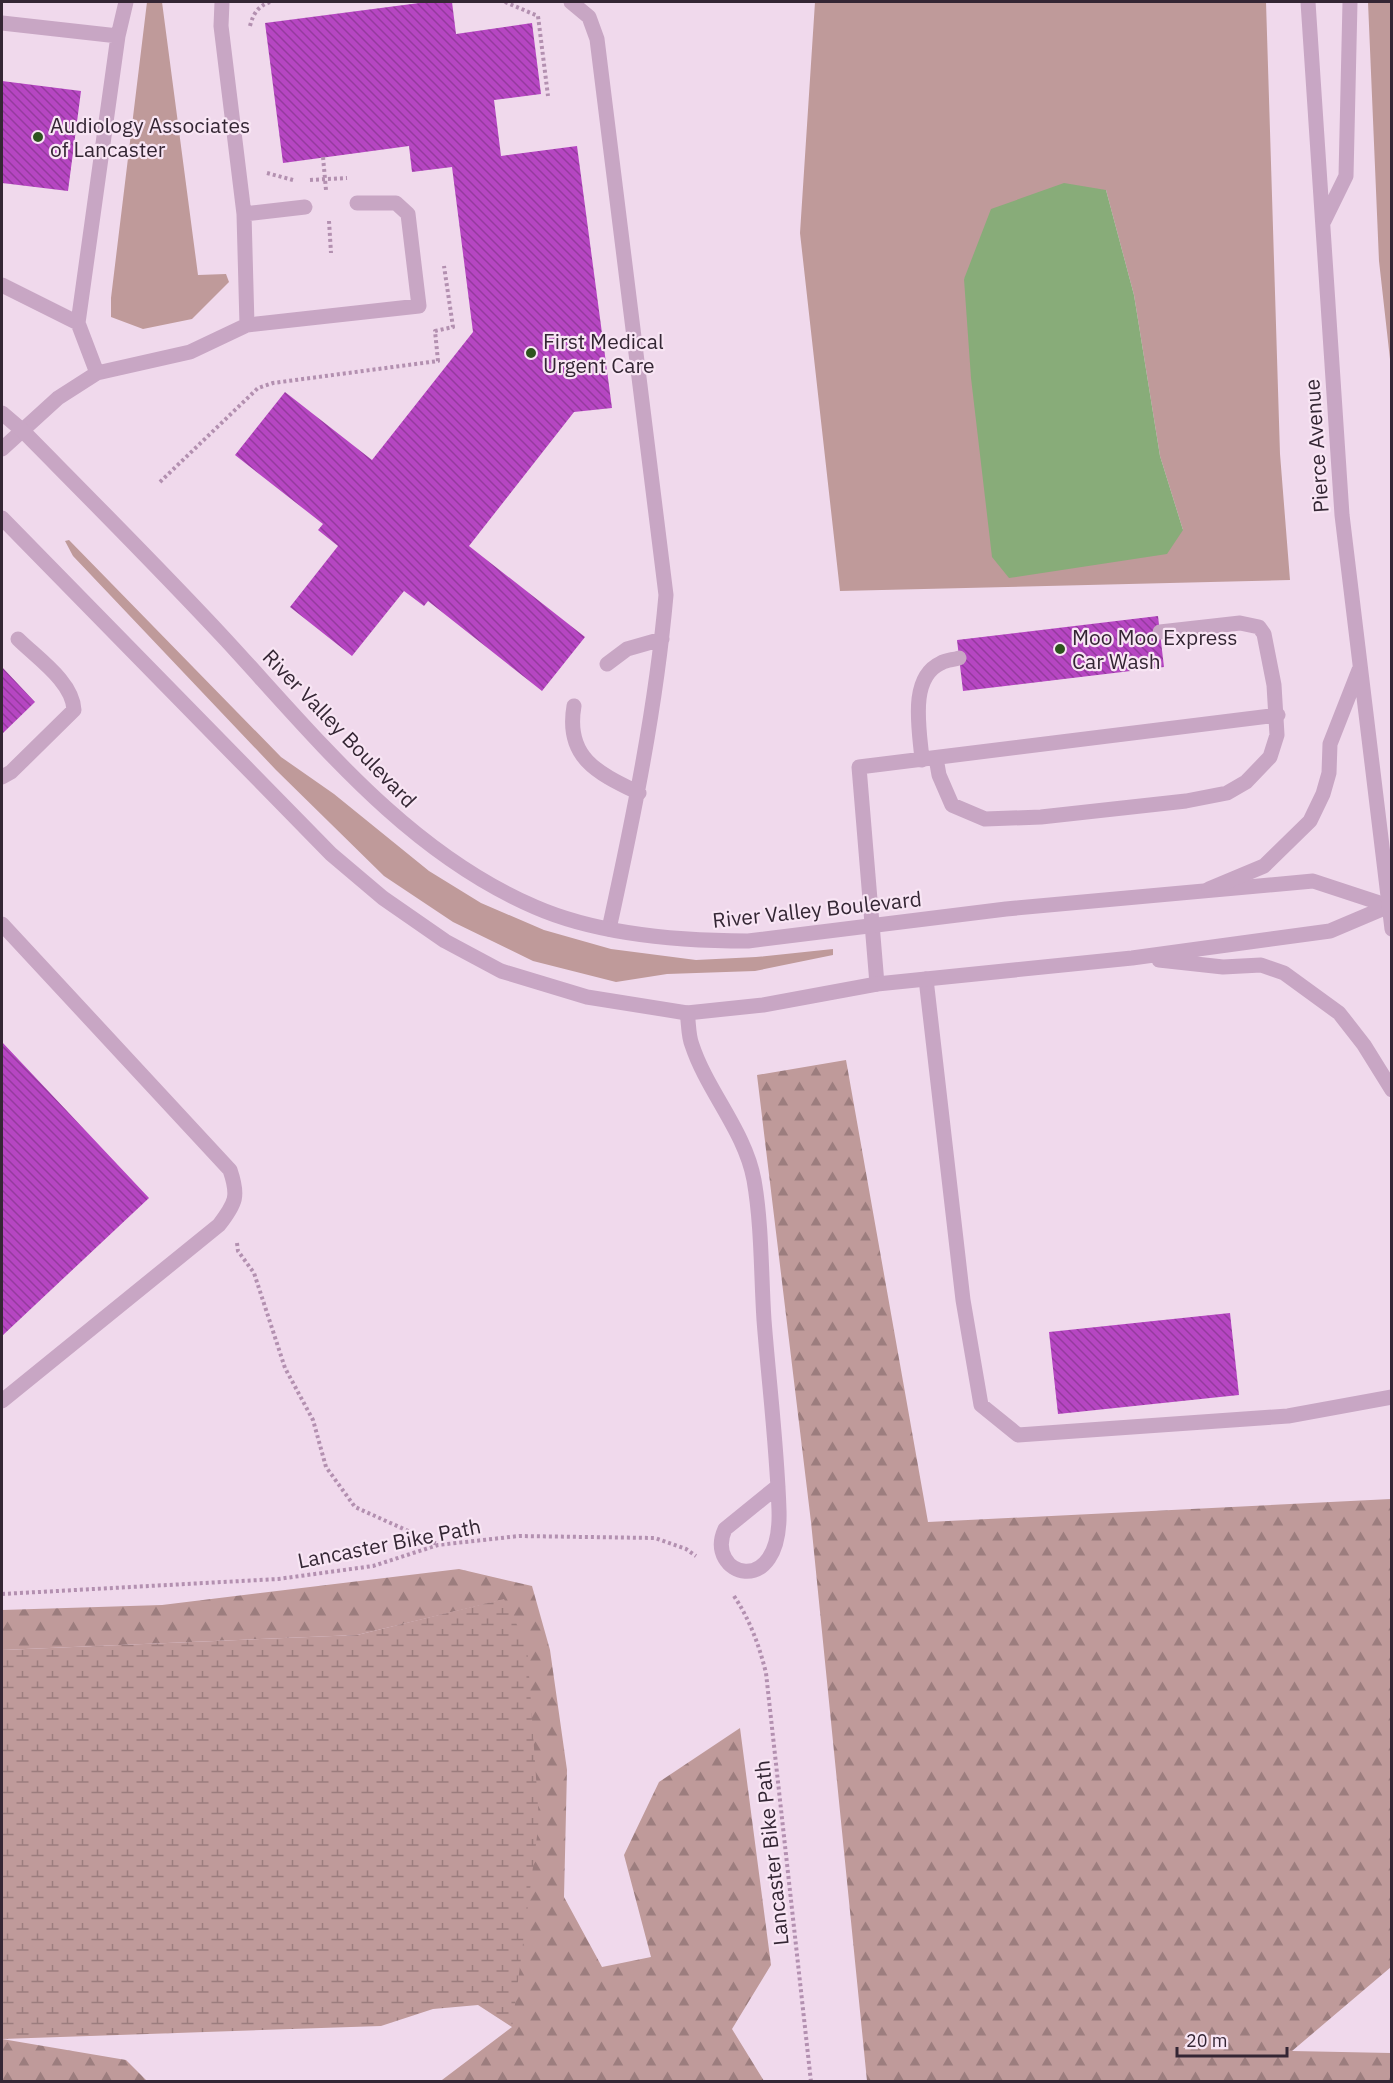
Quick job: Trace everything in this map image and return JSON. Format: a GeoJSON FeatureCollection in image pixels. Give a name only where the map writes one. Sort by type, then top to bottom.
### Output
{"type":"FeatureCollection","features":[{"type":"Feature","properties":{"kind":"street"},"geometry":{"type":"LineString","coordinates":[[97,372],[78,323],[118,36],[126,2]]}},
{"type":"Feature","properties":{"kind":"street"},"geometry":{"type":"LineString","coordinates":[[222,2],[221,26],[244,214],[247,325]]}},
{"type":"Feature","properties":{"kind":"street"},"geometry":{"type":"LineString","coordinates":[[571,2],[589,17],[597,39],[666,595],[662,639],[639,792],[609,929]]}},
{"type":"Feature","properties":{"kind":"street","name":"Pierce Avenue"},"geometry":{"type":"LineString","coordinates":[[1308,2],[1342,515],[1392,929]]}},
{"type":"Feature","properties":{"kind":"street","name":"Pierce Avenue"},"geometry":{"type":"LineString","coordinates":[[1324,221],[1346,176],[1350,2]]}},
{"type":"Feature","properties":{"kind":"street"},"geometry":{"type":"LineString","coordinates":[[2,23],[118,36]]}},
{"type":"Feature","properties":{"kind":"street"},"geometry":{"type":"LineString","coordinates":[[2,449],[58,398],[97,372],[190,352],[247,325],[419,306],[408,214],[396,203],[357,203]]}},
{"type":"Feature","properties":{"kind":"street"},"geometry":{"type":"LineString","coordinates":[[244,214],[305,207]]}},
{"type":"Feature","properties":{"kind":"street"},"geometry":{"type":"LineString","coordinates":[[2,285],[78,323]]}},
{"type":"Feature","properties":{"kind":"street","name":"River Valley Boulevard"},"geometry":{"type":"LineString","coordinates":[[2,413],[23,431],[176,587],[360,784],[400,821],[446,858],[488,884],[536,908],[609,929],[708,941],[748,941],[1006,909],[1313,881],[1390,905]]}},
{"type":"Feature","properties":{"kind":"street"},"geometry":{"type":"LineString","coordinates":[[2,518],[331,854],[383,898],[445,941],[501,971],[587,997],[687,1013],[763,1005],[877,984],[1132,958],[1330,931],[1390,905]]}},
{"type":"Feature","properties":{"kind":"street"},"geometry":{"type":"LineString","coordinates":[[959,658],[939,663],[924,680],[920,695],[929,759],[952,805],[985,819],[1041,818],[1186,801],[1227,793],[1246,782],[1270,757],[1277,735],[1278,715],[1264,634],[1259,627],[1240,623],[1160,632]]}},
{"type":"Feature","properties":{"kind":"street"},"geometry":{"type":"LineString","coordinates":[[2,777],[11,772],[74,710],[74,700],[68,689],[18,639]]}},
{"type":"Feature","properties":{"kind":"street"},"geometry":{"type":"LineString","coordinates":[[607,664],[627,649],[662,639]]}},
{"type":"Feature","properties":{"kind":"street","name":"Pierce Avenue"},"geometry":{"type":"LineString","coordinates":[[1209,889],[1264,866],[1310,821],[1323,794],[1329,773],[1330,744],[1360,667]]}},
{"type":"Feature","properties":{"kind":"street"},"geometry":{"type":"LineString","coordinates":[[574,706],[571,725],[578,751],[601,774],[639,792]]}},
{"type":"Feature","properties":{"kind":"street"},"geometry":{"type":"LineString","coordinates":[[877,984],[859,767],[1278,715]]}},
{"type":"Feature","properties":{"kind":"street"},"geometry":{"type":"LineString","coordinates":[[2,924],[230,1170],[236,1189],[233,1207],[219,1225],[2,1401]]}},
{"type":"Feature","properties":{"kind":"street"},"geometry":{"type":"LineString","coordinates":[[1132,958],[1223,967],[1261,965],[1284,973],[1338,1013],[1364,1045],[1392,1090]]}},
{"type":"Feature","properties":{"kind":"street"},"geometry":{"type":"LineString","coordinates":[[926,979],[963,1300],[981,1405],[1018,1435],[1287,1416],[1392,1397]]}},
{"type":"Feature","properties":{"kind":"street"},"geometry":{"type":"LineString","coordinates":[[687,1013],[691,1042],[701,1069],[741,1145],[754,1179],[778,1486],[780,1530],[775,1550],[758,1570],[745,1573],[734,1568],[723,1556],[720,1539],[725,1529],[778,1486]]}},
{"type":"Feature","properties":{"kind":"path"},"geometry":{"type":"LineString","coordinates":[[248,33],[253,15],[263,4],[270,2]]}},
{"type":"Feature","properties":{"kind":"path"},"geometry":{"type":"LineString","coordinates":[[505,2],[538,16],[549,96]]}},
{"type":"Feature","properties":{"kind":"path"},"geometry":{"type":"LineString","coordinates":[[266,163],[267,175],[298,181]]}},
{"type":"Feature","properties":{"kind":"path"},"geometry":{"type":"LineString","coordinates":[[307,180],[355,177]]}},
{"type":"Feature","properties":{"kind":"path"},"geometry":{"type":"LineString","coordinates":[[160,482],[258,388],[273,383],[438,361],[435,331],[453,327],[443,260]]}},
{"type":"Feature","properties":{"kind":"path"},"geometry":{"type":"LineString","coordinates":[[233,1207],[238,1251],[254,1273],[285,1368],[313,1420],[327,1467],[355,1507],[438,1545]]}},
{"type":"Feature","properties":{"kind":"path","name":"Lancaster Bike Path"},"geometry":{"type":"LineString","coordinates":[[2,1594],[278,1579],[372,1566],[438,1545],[519,1536],[655,1538],[686,1549],[704,1561]]}},
{"type":"Feature","properties":{"kind":"path","name":"Lancaster Bike Path"},"geometry":{"type":"LineString","coordinates":[[729,1590],[746,1614],[760,1646],[766,1673],[811,2080]]}},
{"type":"Feature","properties":{"kind":"green space"},"geometry":{"type":"Polygon","coordinates":[[[147,2],[162,2],[198,275],[226,274],[229,282],[192,319],[143,329],[111,317],[111,298],[147,2]]]}},
{"type":"Feature","properties":{"kind":"green space"},"geometry":{"type":"Polygon","coordinates":[[[815,2],[1266,2],[1280,454],[1290,580],[840,591],[800,233],[815,2]],[[1106,190],[964,279],[1183,530],[1160,456],[1134,295],[1106,190]]]}},
{"type":"Feature","properties":{"kind":"green space"},"geometry":{"type":"Polygon","coordinates":[[[1368,2],[1391,2],[1391,368],[1379,261],[1368,2]]]}},
{"type":"Feature","properties":{"kind":"green space"},"geometry":{"type":"Polygon","coordinates":[[[69,540],[281,757],[334,794],[429,871],[481,903],[544,930],[611,949],[696,960],[756,957],[833,949],[833,955],[755,971],[667,974],[616,982],[533,961],[453,922],[384,876],[276,770],[73,556],[65,541],[69,540]]]}},
{"type":"Feature","properties":{"kind":"green space"},"geometry":{"type":"Polygon","coordinates":[[[846,1060],[928,1522],[1391,1499],[1391,1967],[1292,2051],[1391,2053],[1391,2081],[867,2081],[811,1522],[757,1075],[846,1060]]]}},
{"type":"Feature","properties":{"kind":"green space"},"geometry":{"type":"Polygon","coordinates":[[[459,1569],[532,1586],[550,1650],[567,1770],[564,1897],[602,1967],[651,1957],[624,1855],[659,1782],[740,1728],[771,1965],[732,2029],[764,2081],[344,2081],[442,2080],[512,2027],[502,1600],[357,1635],[2,1650],[2,1610],[162,1605],[459,1569]]]}},
{"type":"Feature","properties":{"kind":"green space"},"geometry":{"type":"Polygon","coordinates":[[[504,1599],[527,1645],[539,1821],[512,2027],[478,2005],[433,2009],[381,2026],[2,2039],[2,1650],[357,1635],[504,1599]]]}},
{"type":"Feature","properties":{"kind":"green space"},"geometry":{"type":"Polygon","coordinates":[[[2,2039],[126,2060],[147,2081],[2,2081],[2,2039]]]}},
{"type":"Feature","properties":{"kind":"shaded area"},"geometry":{"type":"Polygon","coordinates":[[[1064,183],[1106,190],[1134,295],[1160,456],[1183,530],[1167,554],[1009,578],[992,557],[971,378],[964,279],[991,209],[1064,183]]]}},
{"type":"Feature","properties":{"kind":"building","name":"First Medical Urgent Care"},"geometry":{"type":"Polygon","coordinates":[[[427,2],[452,2],[456,34],[532,23],[541,94],[494,100],[501,156],[577,146],[612,408],[574,412],[469,546],[585,637],[542,691],[428,601],[424,606],[404,591],[352,656],[290,607],[338,546],[318,530],[323,524],[235,455],[285,392],[372,460],[473,332],[452,167],[412,172],[409,146],[283,163],[265,23],[427,2]]]}},
{"type":"Feature","properties":{"kind":"building","name":"Audiology Associates of Lancaster"},"geometry":{"type":"Polygon","coordinates":[[[2,81],[81,91],[68,191],[2,183],[2,81]]]}},
{"type":"Feature","properties":{"kind":"building","name":"Moo Moo Express Car Wash"},"geometry":{"type":"Polygon","coordinates":[[[1158,616],[1164,667],[963,691],[957,640],[1158,616]]]}},
{"type":"Feature","properties":{"kind":"building"},"geometry":{"type":"Polygon","coordinates":[[[2,667],[35,702],[2,734],[2,667]]]}},
{"type":"Feature","properties":{"kind":"building"},"geometry":{"type":"Polygon","coordinates":[[[2,1042],[149,1198],[2,1336],[2,1042]]]}},
{"type":"Feature","properties":{"kind":"building"},"geometry":{"type":"Polygon","coordinates":[[[1230,1313],[1239,1395],[1058,1414],[1049,1332],[1230,1313]]]}},
{"type":"Feature","properties":{"kind":"place","name":"Audiology Associates of Lancaster"},"geometry":{"type":"Point","coordinates":[38,137]}},
{"type":"Feature","properties":{"kind":"place","name":"First Medical Urgent Care"},"geometry":{"type":"Point","coordinates":[531,353]}},
{"type":"Feature","properties":{"kind":"place","name":"Moo Moo Express Car Wash"},"geometry":{"type":"Point","coordinates":[1060,649]}}]}
